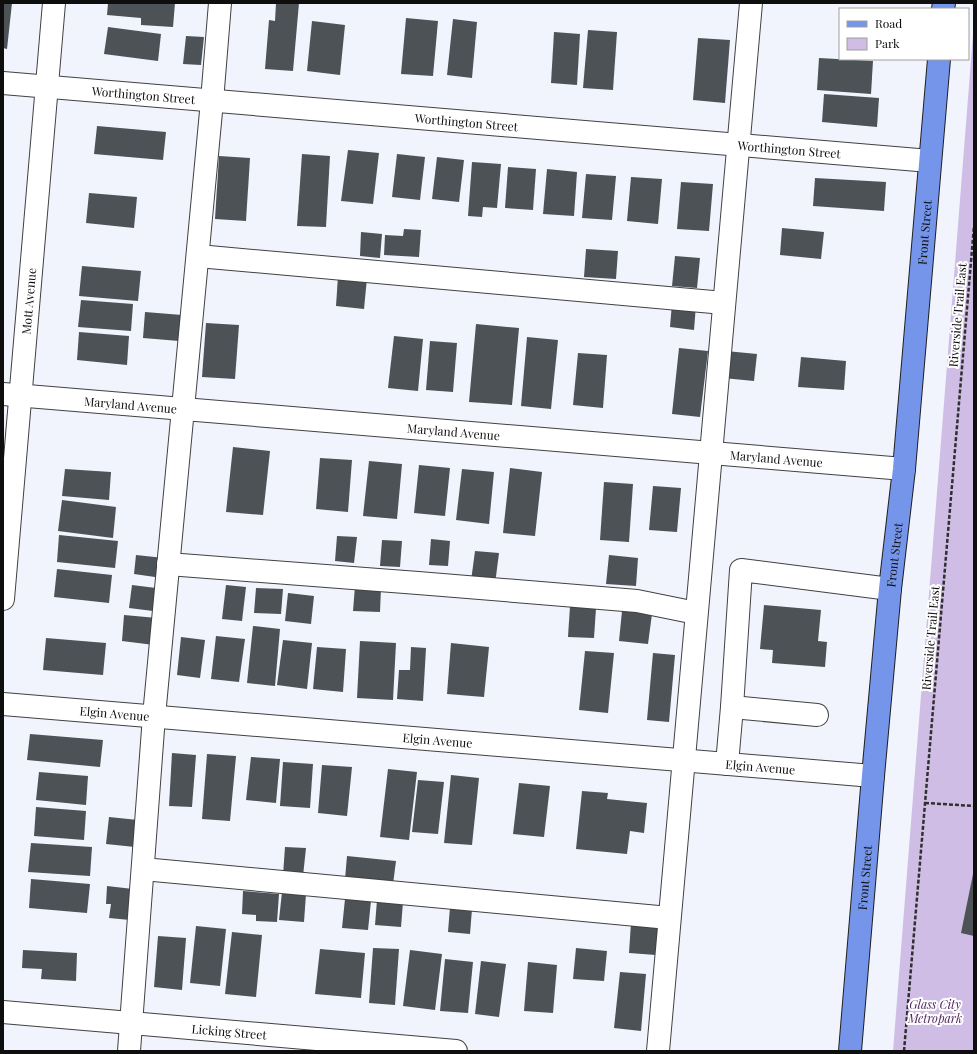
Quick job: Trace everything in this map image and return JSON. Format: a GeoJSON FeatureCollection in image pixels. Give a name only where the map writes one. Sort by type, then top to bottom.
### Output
{"type":"FeatureCollection","features":[{"type":"Feature","properties":{"kind":"main road","name":"Front Street"},"geometry":{"type":"LineString","coordinates":[[850,1051],[890,589],[904,469],[939,60]]}},
{"type":"Feature","properties":{"kind":"street","name":"Mott Avenue"},"geometry":{"type":"LineString","coordinates":[[3,599],[12,395],[47,87],[54,3]]}},
{"type":"Feature","properties":{"kind":"street"},"geometry":{"type":"LineString","coordinates":[[129,1051],[154,716],[198,256],[220,3]]}},
{"type":"Feature","properties":{"kind":"street"},"geometry":{"type":"LineString","coordinates":[[658,1051],[751,3]]}},
{"type":"Feature","properties":{"kind":"street","name":"Worthington Street"},"geometry":{"type":"LineString","coordinates":[[3,83],[930,161]]}},
{"type":"Feature","properties":{"kind":"street"},"geometry":{"type":"LineString","coordinates":[[198,256],[724,303]]}},
{"type":"Feature","properties":{"kind":"street","name":"Maryland Avenue"},"geometry":{"type":"LineString","coordinates":[[12,395],[904,469]]}},
{"type":"Feature","properties":{"kind":"street"},"geometry":{"type":"LineString","coordinates":[[168,564],[426,583],[637,601],[696,613]]}},
{"type":"Feature","properties":{"kind":"street"},"geometry":{"type":"LineString","coordinates":[[727,764],[741,570],[890,589]]}},
{"type":"Feature","properties":{"kind":"street","name":"Elgin Avenue"},"geometry":{"type":"LineString","coordinates":[[3,704],[873,776]]}},
{"type":"Feature","properties":{"kind":"street"},"geometry":{"type":"LineString","coordinates":[[732,707],[817,715]]}},
{"type":"Feature","properties":{"kind":"street"},"geometry":{"type":"LineString","coordinates":[[143,869],[669,918]]}},
{"type":"Feature","properties":{"kind":"street","name":"Licking Street"},"geometry":{"type":"LineString","coordinates":[[3,1012],[456,1051]]}},
{"type":"Feature","properties":{"kind":"path","name":"Riverside Trail East"},"geometry":{"type":"LineString","coordinates":[[904,1051],[974,226]]}},
{"type":"Feature","properties":{"kind":"path"},"geometry":{"type":"LineString","coordinates":[[925,803],[974,806]]}},
{"type":"Feature","properties":{"kind":"green space","name":"Glass City Metropark"},"geometry":{"type":"Polygon","coordinates":[[[974,22],[974,1051],[893,1051],[974,22]]]}},
{"type":"Feature","properties":{"kind":"building"},"geometry":{"type":"Polygon","coordinates":[[[3,3],[12,3],[7,49],[3,48],[3,3]]]}},
{"type":"Feature","properties":{"kind":"building"},"geometry":{"type":"Polygon","coordinates":[[[108,3],[175,3],[173,27],[141,25],[141,18],[107,15],[108,3]]]}},
{"type":"Feature","properties":{"kind":"building"},"geometry":{"type":"Polygon","coordinates":[[[276,3],[299,3],[293,71],[265,69],[269,20],[275,21],[276,3]]]}},
{"type":"Feature","properties":{"kind":"building"},"geometry":{"type":"Polygon","coordinates":[[[406,18],[438,21],[433,76],[401,74],[406,18]]]}},
{"type":"Feature","properties":{"kind":"building"},"geometry":{"type":"Polygon","coordinates":[[[453,19],[477,22],[472,78],[447,75],[453,19]]]}},
{"type":"Feature","properties":{"kind":"building"},"geometry":{"type":"Polygon","coordinates":[[[312,21],[345,25],[340,75],[307,71],[312,21]]]}},
{"type":"Feature","properties":{"kind":"building"},"geometry":{"type":"Polygon","coordinates":[[[108,27],[161,34],[158,61],[104,54],[108,27]]]}},
{"type":"Feature","properties":{"kind":"building"},"geometry":{"type":"Polygon","coordinates":[[[588,30],[617,32],[613,90],[583,88],[588,30]]]}},
{"type":"Feature","properties":{"kind":"building"},"geometry":{"type":"Polygon","coordinates":[[[554,32],[580,34],[577,85],[551,83],[554,32]]]}},
{"type":"Feature","properties":{"kind":"building"},"geometry":{"type":"Polygon","coordinates":[[[186,36],[204,37],[201,65],[183,64],[186,36]]]}},
{"type":"Feature","properties":{"kind":"building"},"geometry":{"type":"Polygon","coordinates":[[[698,38],[730,40],[725,103],[693,100],[698,38]]]}},
{"type":"Feature","properties":{"kind":"building"},"geometry":{"type":"Polygon","coordinates":[[[819,58],[873,61],[871,94],[817,90],[819,58]]]}},
{"type":"Feature","properties":{"kind":"building"},"geometry":{"type":"Polygon","coordinates":[[[824,94],[879,98],[877,127],[822,122],[824,94]]]}},
{"type":"Feature","properties":{"kind":"building"},"geometry":{"type":"Polygon","coordinates":[[[97,126],[166,132],[163,160],[94,154],[97,126]]]}},
{"type":"Feature","properties":{"kind":"building"},"geometry":{"type":"Polygon","coordinates":[[[348,150],[379,153],[373,204],[341,201],[348,150]]]}},
{"type":"Feature","properties":{"kind":"building"},"geometry":{"type":"Polygon","coordinates":[[[302,154],[330,156],[326,227],[297,226],[302,154]]]}},
{"type":"Feature","properties":{"kind":"building"},"geometry":{"type":"Polygon","coordinates":[[[397,154],[425,157],[420,200],[392,197],[397,154]]]}},
{"type":"Feature","properties":{"kind":"building"},"geometry":{"type":"Polygon","coordinates":[[[219,156],[250,158],[246,221],[215,219],[219,156]]]}},
{"type":"Feature","properties":{"kind":"building"},"geometry":{"type":"Polygon","coordinates":[[[437,157],[464,160],[459,202],[432,199],[437,157]]]}},
{"type":"Feature","properties":{"kind":"building"},"geometry":{"type":"Polygon","coordinates":[[[472,162],[501,164],[497,208],[483,207],[482,217],[468,216],[472,162]]]}},
{"type":"Feature","properties":{"kind":"building"},"geometry":{"type":"Polygon","coordinates":[[[508,167],[536,169],[533,210],[505,208],[508,167]]]}},
{"type":"Feature","properties":{"kind":"building"},"geometry":{"type":"Polygon","coordinates":[[[547,169],[577,172],[574,216],[543,214],[547,169]]]}},
{"type":"Feature","properties":{"kind":"building"},"geometry":{"type":"Polygon","coordinates":[[[586,174],[616,176],[612,220],[582,218],[586,174]]]}},
{"type":"Feature","properties":{"kind":"building"},"geometry":{"type":"Polygon","coordinates":[[[631,177],[662,179],[658,224],[627,221],[631,177]]]}},
{"type":"Feature","properties":{"kind":"building"},"geometry":{"type":"Polygon","coordinates":[[[815,178],[886,182],[884,211],[813,206],[815,178]]]}},
{"type":"Feature","properties":{"kind":"building"},"geometry":{"type":"Polygon","coordinates":[[[681,182],[713,184],[709,231],[677,229],[681,182]]]}},
{"type":"Feature","properties":{"kind":"building"},"geometry":{"type":"Polygon","coordinates":[[[89,193],[137,197],[134,228],[86,223],[89,193]]]}},
{"type":"Feature","properties":{"kind":"building"},"geometry":{"type":"Polygon","coordinates":[[[782,228],[824,232],[821,259],[780,255],[782,228]]]}},
{"type":"Feature","properties":{"kind":"building"},"geometry":{"type":"Polygon","coordinates":[[[404,229],[421,230],[419,257],[384,255],[385,235],[403,236],[404,229]]]}},
{"type":"Feature","properties":{"kind":"building"},"geometry":{"type":"Polygon","coordinates":[[[361,232],[382,234],[380,258],[360,256],[361,232]]]}},
{"type":"Feature","properties":{"kind":"building"},"geometry":{"type":"Polygon","coordinates":[[[586,249],[618,251],[616,279],[584,277],[586,249]]]}},
{"type":"Feature","properties":{"kind":"building"},"geometry":{"type":"Polygon","coordinates":[[[675,256],[700,258],[697,288],[672,286],[675,256]]]}},
{"type":"Feature","properties":{"kind":"building"},"geometry":{"type":"Polygon","coordinates":[[[82,266],[141,271],[138,301],[79,296],[82,266]]]}},
{"type":"Feature","properties":{"kind":"building"},"geometry":{"type":"Polygon","coordinates":[[[338,276],[367,278],[364,309],[336,306],[338,276]]]}},
{"type":"Feature","properties":{"kind":"building"},"geometry":{"type":"Polygon","coordinates":[[[81,300],[133,304],[131,331],[78,327],[81,300]]]}},
{"type":"Feature","properties":{"kind":"building"},"geometry":{"type":"Polygon","coordinates":[[[672,303],[696,305],[694,330],[670,327],[672,303]]]}},
{"type":"Feature","properties":{"kind":"building"},"geometry":{"type":"Polygon","coordinates":[[[145,312],[182,315],[179,341],[143,338],[145,312]]]}},
{"type":"Feature","properties":{"kind":"building"},"geometry":{"type":"Polygon","coordinates":[[[206,323],[239,325],[235,379],[202,377],[206,323]]]}},
{"type":"Feature","properties":{"kind":"building"},"geometry":{"type":"Polygon","coordinates":[[[476,324],[519,328],[512,405],[469,402],[476,324]]]}},
{"type":"Feature","properties":{"kind":"building"},"geometry":{"type":"Polygon","coordinates":[[[79,332],[129,336],[127,365],[77,360],[79,332]]]}},
{"type":"Feature","properties":{"kind":"building"},"geometry":{"type":"Polygon","coordinates":[[[394,336],[423,339],[418,391],[388,388],[394,336]]]}},
{"type":"Feature","properties":{"kind":"building"},"geometry":{"type":"Polygon","coordinates":[[[527,337],[558,340],[551,409],[521,406],[527,337]]]}},
{"type":"Feature","properties":{"kind":"building"},"geometry":{"type":"Polygon","coordinates":[[[430,341],[457,343],[453,392],[426,390],[430,341]]]}},
{"type":"Feature","properties":{"kind":"building"},"geometry":{"type":"Polygon","coordinates":[[[679,348],[708,351],[700,417],[672,414],[679,348]]]}},
{"type":"Feature","properties":{"kind":"building"},"geometry":{"type":"Polygon","coordinates":[[[726,351],[757,354],[754,381],[723,378],[726,351]]]}},
{"type":"Feature","properties":{"kind":"building"},"geometry":{"type":"Polygon","coordinates":[[[578,353],[607,355],[603,408],[573,405],[578,353]]]}},
{"type":"Feature","properties":{"kind":"building"},"geometry":{"type":"Polygon","coordinates":[[[801,357],[846,361],[844,390],[798,387],[801,357]]]}},
{"type":"Feature","properties":{"kind":"building"},"geometry":{"type":"Polygon","coordinates":[[[233,447],[270,451],[263,515],[226,512],[233,447]]]}},
{"type":"Feature","properties":{"kind":"building"},"geometry":{"type":"Polygon","coordinates":[[[320,458],[352,460],[348,512],[316,509],[320,458]]]}},
{"type":"Feature","properties":{"kind":"building"},"geometry":{"type":"Polygon","coordinates":[[[369,461],[402,464],[397,519],[363,516],[369,461]]]}},
{"type":"Feature","properties":{"kind":"building"},"geometry":{"type":"Polygon","coordinates":[[[419,465],[450,468],[445,516],[414,513],[419,465]]]}},
{"type":"Feature","properties":{"kind":"building"},"geometry":{"type":"Polygon","coordinates":[[[510,468],[542,472],[535,536],[503,533],[510,468]]]}},
{"type":"Feature","properties":{"kind":"building"},"geometry":{"type":"Polygon","coordinates":[[[65,469],[111,472],[109,500],[62,496],[65,469]]]}},
{"type":"Feature","properties":{"kind":"building"},"geometry":{"type":"Polygon","coordinates":[[[462,469],[494,472],[489,524],[456,520],[462,469]]]}},
{"type":"Feature","properties":{"kind":"building"},"geometry":{"type":"Polygon","coordinates":[[[604,482],[633,484],[629,542],[600,540],[604,482]]]}},
{"type":"Feature","properties":{"kind":"building"},"geometry":{"type":"Polygon","coordinates":[[[653,486],[681,488],[677,532],[649,530],[653,486]]]}},
{"type":"Feature","properties":{"kind":"building"},"geometry":{"type":"Polygon","coordinates":[[[62,500],[116,507],[113,538],[58,531],[62,500]]]}},
{"type":"Feature","properties":{"kind":"building"},"geometry":{"type":"Polygon","coordinates":[[[59,535],[118,541],[115,568],[57,562],[59,535]]]}},
{"type":"Feature","properties":{"kind":"building"},"geometry":{"type":"Polygon","coordinates":[[[337,536],[357,537],[354,563],[335,561],[337,536]]]}},
{"type":"Feature","properties":{"kind":"building"},"geometry":{"type":"Polygon","coordinates":[[[431,539],[450,541],[448,566],[429,565],[431,539]]]}},
{"type":"Feature","properties":{"kind":"building"},"geometry":{"type":"Polygon","coordinates":[[[382,540],[402,541],[400,567],[380,566],[382,540]]]}},
{"type":"Feature","properties":{"kind":"building"},"geometry":{"type":"Polygon","coordinates":[[[475,551],[499,553],[495,584],[471,581],[475,551]]]}},
{"type":"Feature","properties":{"kind":"building"},"geometry":{"type":"Polygon","coordinates":[[[136,555],[164,558],[162,578],[134,574],[136,555]]]}},
{"type":"Feature","properties":{"kind":"building"},"geometry":{"type":"Polygon","coordinates":[[[609,555],[638,558],[636,586],[606,584],[609,555]]]}},
{"type":"Feature","properties":{"kind":"building"},"geometry":{"type":"Polygon","coordinates":[[[57,569],[112,575],[109,603],[54,597],[57,569]]]}},
{"type":"Feature","properties":{"kind":"building"},"geometry":{"type":"Polygon","coordinates":[[[132,585],[156,588],[153,611],[129,608],[132,585]]]}},
{"type":"Feature","properties":{"kind":"building"},"geometry":{"type":"Polygon","coordinates":[[[226,585],[246,587],[242,621],[222,619],[226,585]]]}},
{"type":"Feature","properties":{"kind":"building"},"geometry":{"type":"Polygon","coordinates":[[[355,586],[381,588],[380,612],[353,611],[355,586]]]}},
{"type":"Feature","properties":{"kind":"building"},"geometry":{"type":"Polygon","coordinates":[[[256,588],[283,589],[281,614],[254,613],[256,588]]]}},
{"type":"Feature","properties":{"kind":"building"},"geometry":{"type":"Polygon","coordinates":[[[288,593],[314,596],[311,624],[285,621],[288,593]]]}},
{"type":"Feature","properties":{"kind":"building"},"geometry":{"type":"Polygon","coordinates":[[[764,605],[821,610],[818,641],[827,642],[825,667],[772,663],[773,650],[760,649],[764,605]]]}},
{"type":"Feature","properties":{"kind":"building"},"geometry":{"type":"Polygon","coordinates":[[[570,606],[596,608],[594,638],[568,637],[570,606]]]}},
{"type":"Feature","properties":{"kind":"building"},"geometry":{"type":"Polygon","coordinates":[[[622,611],[652,614],[648,644],[619,641],[622,611]]]}},
{"type":"Feature","properties":{"kind":"building"},"geometry":{"type":"Polygon","coordinates":[[[124,615],[157,618],[154,645],[122,641],[124,615]]]}},
{"type":"Feature","properties":{"kind":"building"},"geometry":{"type":"Polygon","coordinates":[[[253,626],[280,629],[275,686],[247,683],[253,626]]]}},
{"type":"Feature","properties":{"kind":"building"},"geometry":{"type":"Polygon","coordinates":[[[216,636],[245,639],[239,682],[211,679],[216,636]]]}},
{"type":"Feature","properties":{"kind":"building"},"geometry":{"type":"Polygon","coordinates":[[[181,637],[205,640],[200,678],[177,675],[181,637]]]}},
{"type":"Feature","properties":{"kind":"building"},"geometry":{"type":"Polygon","coordinates":[[[46,638],[106,643],[103,675],[43,670],[46,638]]]}},
{"type":"Feature","properties":{"kind":"building"},"geometry":{"type":"Polygon","coordinates":[[[283,640],[312,643],[307,689],[277,685],[283,640]]]}},
{"type":"Feature","properties":{"kind":"building"},"geometry":{"type":"Polygon","coordinates":[[[360,641],[396,643],[393,700],[357,698],[360,641]]]}},
{"type":"Feature","properties":{"kind":"building"},"geometry":{"type":"Polygon","coordinates":[[[451,643],[489,647],[484,697],[447,694],[451,643]]]}},
{"type":"Feature","properties":{"kind":"building"},"geometry":{"type":"Polygon","coordinates":[[[317,647],[346,649],[343,692],[313,689],[317,647]]]}},
{"type":"Feature","properties":{"kind":"building"},"geometry":{"type":"Polygon","coordinates":[[[411,647],[426,648],[423,701],[397,699],[399,670],[410,670],[411,647]]]}},
{"type":"Feature","properties":{"kind":"building"},"geometry":{"type":"Polygon","coordinates":[[[585,651],[614,653],[608,713],[579,710],[585,651]]]}},
{"type":"Feature","properties":{"kind":"building"},"geometry":{"type":"Polygon","coordinates":[[[653,653],[675,655],[669,722],[647,720],[653,653]]]}},
{"type":"Feature","properties":{"kind":"building"},"geometry":{"type":"Polygon","coordinates":[[[30,734],[103,740],[100,767],[27,760],[30,734]]]}},
{"type":"Feature","properties":{"kind":"building"},"geometry":{"type":"Polygon","coordinates":[[[172,753],[196,755],[192,807],[169,806],[172,753]]]}},
{"type":"Feature","properties":{"kind":"building"},"geometry":{"type":"Polygon","coordinates":[[[207,754],[236,756],[230,821],[202,819],[207,754]]]}},
{"type":"Feature","properties":{"kind":"building"},"geometry":{"type":"Polygon","coordinates":[[[251,757],[280,759],[276,803],[246,800],[251,757]]]}},
{"type":"Feature","properties":{"kind":"building"},"geometry":{"type":"Polygon","coordinates":[[[283,762],[313,764],[310,808],[280,806],[283,762]]]}},
{"type":"Feature","properties":{"kind":"building"},"geometry":{"type":"Polygon","coordinates":[[[322,765],[352,767],[347,816],[318,813],[322,765]]]}},
{"type":"Feature","properties":{"kind":"building"},"geometry":{"type":"Polygon","coordinates":[[[388,769],[417,772],[409,840],[380,837],[388,769]]]}},
{"type":"Feature","properties":{"kind":"building"},"geometry":{"type":"Polygon","coordinates":[[[39,772],[88,776],[86,805],[36,800],[39,772]]]}},
{"type":"Feature","properties":{"kind":"building"},"geometry":{"type":"Polygon","coordinates":[[[451,775],[479,778],[472,845],[444,843],[451,775]]]}},
{"type":"Feature","properties":{"kind":"building"},"geometry":{"type":"Polygon","coordinates":[[[418,780],[444,782],[438,834],[412,832],[418,780]]]}},
{"type":"Feature","properties":{"kind":"building"},"geometry":{"type":"Polygon","coordinates":[[[519,783],[550,786],[544,837],[513,834],[519,783]]]}},
{"type":"Feature","properties":{"kind":"building"},"geometry":{"type":"Polygon","coordinates":[[[582,791],[608,793],[607,799],[647,803],[644,833],[630,831],[627,854],[576,849],[582,791]]]}},
{"type":"Feature","properties":{"kind":"building"},"geometry":{"type":"Polygon","coordinates":[[[36,807],[86,811],[84,840],[34,836],[36,807]]]}},
{"type":"Feature","properties":{"kind":"building"},"geometry":{"type":"Polygon","coordinates":[[[109,817],[138,820],[135,847],[106,844],[109,817]]]}},
{"type":"Feature","properties":{"kind":"building"},"geometry":{"type":"Polygon","coordinates":[[[31,843],[92,847],[90,876],[28,872],[31,843]]]}},
{"type":"Feature","properties":{"kind":"building"},"geometry":{"type":"Polygon","coordinates":[[[285,847],[306,848],[303,876],[283,875],[285,847]]]}},
{"type":"Feature","properties":{"kind":"building"},"geometry":{"type":"Polygon","coordinates":[[[347,856],[396,861],[393,884],[345,879],[347,856]]]}},
{"type":"Feature","properties":{"kind":"building"},"geometry":{"type":"Polygon","coordinates":[[[973,874],[974,875],[974,936],[961,933],[973,874]]]}},
{"type":"Feature","properties":{"kind":"building"},"geometry":{"type":"Polygon","coordinates":[[[31,879],[90,884],[87,913],[29,908],[31,879]]]}},
{"type":"Feature","properties":{"kind":"building"},"geometry":{"type":"Polygon","coordinates":[[[107,886],[133,889],[130,920],[109,918],[111,904],[106,904],[107,886]]]}},
{"type":"Feature","properties":{"kind":"building"},"geometry":{"type":"Polygon","coordinates":[[[243,891],[279,894],[277,922],[256,921],[256,915],[242,914],[243,891]]]}},
{"type":"Feature","properties":{"kind":"building"},"geometry":{"type":"Polygon","coordinates":[[[282,892],[306,894],[304,922],[279,920],[282,892]]]}},
{"type":"Feature","properties":{"kind":"building"},"geometry":{"type":"Polygon","coordinates":[[[345,899],[371,901],[368,930],[342,928],[345,899]]]}},
{"type":"Feature","properties":{"kind":"building"},"geometry":{"type":"Polygon","coordinates":[[[377,900],[403,902],[401,927],[375,925],[377,900]]]}},
{"type":"Feature","properties":{"kind":"building"},"geometry":{"type":"Polygon","coordinates":[[[450,907],[472,909],[470,934],[448,932],[450,907]]]}},
{"type":"Feature","properties":{"kind":"building"},"geometry":{"type":"Polygon","coordinates":[[[631,923],[658,925],[656,955],[629,953],[631,923]]]}},
{"type":"Feature","properties":{"kind":"building"},"geometry":{"type":"Polygon","coordinates":[[[196,926],[226,929],[220,986],[190,983],[196,926]]]}},
{"type":"Feature","properties":{"kind":"building"},"geometry":{"type":"Polygon","coordinates":[[[232,932],[262,935],[256,997],[225,994],[232,932]]]}},
{"type":"Feature","properties":{"kind":"building"},"geometry":{"type":"Polygon","coordinates":[[[158,936],[186,938],[182,990],[154,987],[158,936]]]}},
{"type":"Feature","properties":{"kind":"building"},"geometry":{"type":"Polygon","coordinates":[[[373,948],[399,949],[395,1005],[369,1003],[373,948]]]}},
{"type":"Feature","properties":{"kind":"building"},"geometry":{"type":"Polygon","coordinates":[[[576,948],[607,951],[604,981],[573,979],[576,948]]]}},
{"type":"Feature","properties":{"kind":"building"},"geometry":{"type":"Polygon","coordinates":[[[320,949],[365,953],[361,998],[315,994],[320,949]]]}},
{"type":"Feature","properties":{"kind":"building"},"geometry":{"type":"Polygon","coordinates":[[[23,950],[77,953],[76,981],[41,979],[42,969],[22,968],[23,950]]]}},
{"type":"Feature","properties":{"kind":"building"},"geometry":{"type":"Polygon","coordinates":[[[410,950],[442,954],[435,1010],[403,1006],[410,950]]]}},
{"type":"Feature","properties":{"kind":"building"},"geometry":{"type":"Polygon","coordinates":[[[445,959],[473,962],[468,1013],[440,1011],[445,959]]]}},
{"type":"Feature","properties":{"kind":"building"},"geometry":{"type":"Polygon","coordinates":[[[481,961],[506,964],[499,1017],[475,1014],[481,961]]]}},
{"type":"Feature","properties":{"kind":"building"},"geometry":{"type":"Polygon","coordinates":[[[528,962],[557,965],[553,1013],[524,1011],[528,962]]]}},
{"type":"Feature","properties":{"kind":"building"},"geometry":{"type":"Polygon","coordinates":[[[620,972],[646,974],[641,1031],[614,1028],[620,972]]]}}]}
